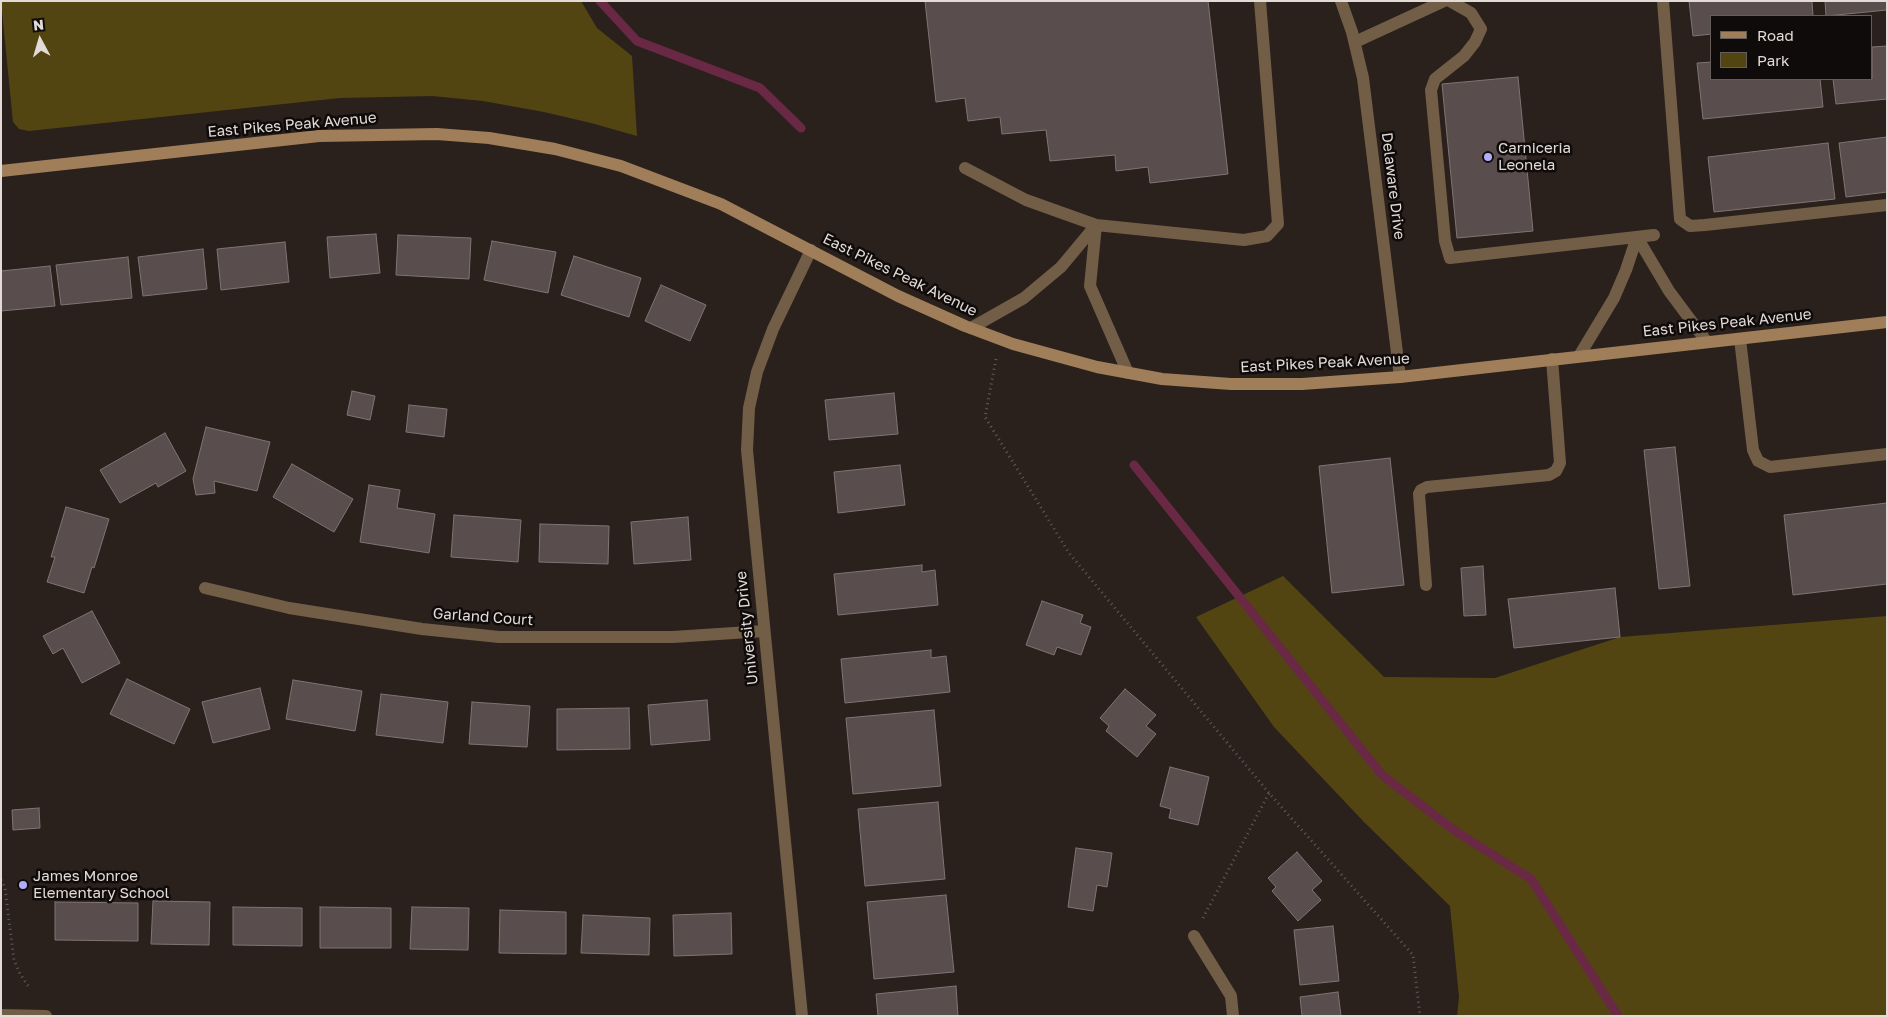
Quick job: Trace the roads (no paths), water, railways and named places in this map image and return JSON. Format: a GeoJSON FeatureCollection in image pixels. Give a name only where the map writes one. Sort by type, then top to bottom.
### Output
{"type":"FeatureCollection","features":[{"type":"Feature","properties":{"kind":"main road","name":"East Pikes Peak Avenue"},"geometry":{"type":"LineString","coordinates":[[1,172],[319,136],[437,134],[489,138],[556,149],[621,166],[720,204],[898,296],[971,328],[1000,339],[1096,367],[1162,379],[1231,384],[1302,384],[1400,377],[1887,322]]}},
{"type":"Feature","properties":{"kind":"street"},"geometry":{"type":"LineString","coordinates":[[965,168],[1026,200],[1096,224],[1244,240],[1267,236],[1278,224],[1260,1]]}},
{"type":"Feature","properties":{"kind":"street","name":"Delaware Drive"},"geometry":{"type":"LineString","coordinates":[[1341,1],[1355,42],[1363,78],[1400,377]]}},
{"type":"Feature","properties":{"kind":"street"},"geometry":{"type":"LineString","coordinates":[[1355,42],[1444,1]]}},
{"type":"Feature","properties":{"kind":"street"},"geometry":{"type":"LineString","coordinates":[[1450,1],[1471,13],[1481,29],[1475,42],[1464,56],[1435,79],[1432,90],[1445,241],[1450,258],[1654,235]]}},
{"type":"Feature","properties":{"kind":"street"},"geometry":{"type":"LineString","coordinates":[[1663,1],[1680,219],[1690,226],[1705,226],[1887,205]]}},
{"type":"Feature","properties":{"kind":"street"},"geometry":{"type":"LineString","coordinates":[[971,328],[1024,298],[1061,267],[1096,224]]}},
{"type":"Feature","properties":{"kind":"street"},"geometry":{"type":"LineString","coordinates":[[1096,224],[1090,286],[1128,372]]}},
{"type":"Feature","properties":{"kind":"street"},"geometry":{"type":"LineString","coordinates":[[1637,236],[1669,291],[1707,342]]}},
{"type":"Feature","properties":{"kind":"street"},"geometry":{"type":"LineString","coordinates":[[1580,356],[1614,298],[1626,270],[1637,236]]}},
{"type":"Feature","properties":{"kind":"street","name":"University Drive"},"geometry":{"type":"LineString","coordinates":[[802,1016],[747,450],[749,408],[756,372],[773,329],[811,250]]}},
{"type":"Feature","properties":{"kind":"street"},"geometry":{"type":"LineString","coordinates":[[1740,338],[1753,450],[1758,461],[1770,467],[1887,454]]}},
{"type":"Feature","properties":{"kind":"street"},"geometry":{"type":"LineString","coordinates":[[1426,585],[1419,494],[1421,490],[1427,487],[1549,475],[1556,471],[1560,464],[1552,359]]}},
{"type":"Feature","properties":{"kind":"street","name":"Garland Court"},"geometry":{"type":"LineString","coordinates":[[205,588],[289,608],[422,628],[499,637],[673,637],[764,631]]}},
{"type":"Feature","properties":{"kind":"street"},"geometry":{"type":"LineString","coordinates":[[1194,936],[1231,996],[1233,1016]]}},
{"type":"Feature","properties":{"kind":"street"},"geometry":{"type":"LineString","coordinates":[[2,1011],[46,1016]]}},
{"type":"Feature","properties":{"kind":"waterway"},"geometry":{"type":"LineString","coordinates":[[600,1],[637,41],[760,88],[801,128]]}},
{"type":"Feature","properties":{"kind":"waterway"},"geometry":{"type":"LineString","coordinates":[[1134,465],[1382,775],[1455,831],[1531,879],[1618,1016]]}},
{"type":"Feature","properties":{"kind":"place","name":"Carniceria Leonela"},"geometry":{"type":"Point","coordinates":[1488,157]}},
{"type":"Feature","properties":{"kind":"place","name":"James Monroe Elementary School"},"geometry":{"type":"Point","coordinates":[23,885]}}]}
